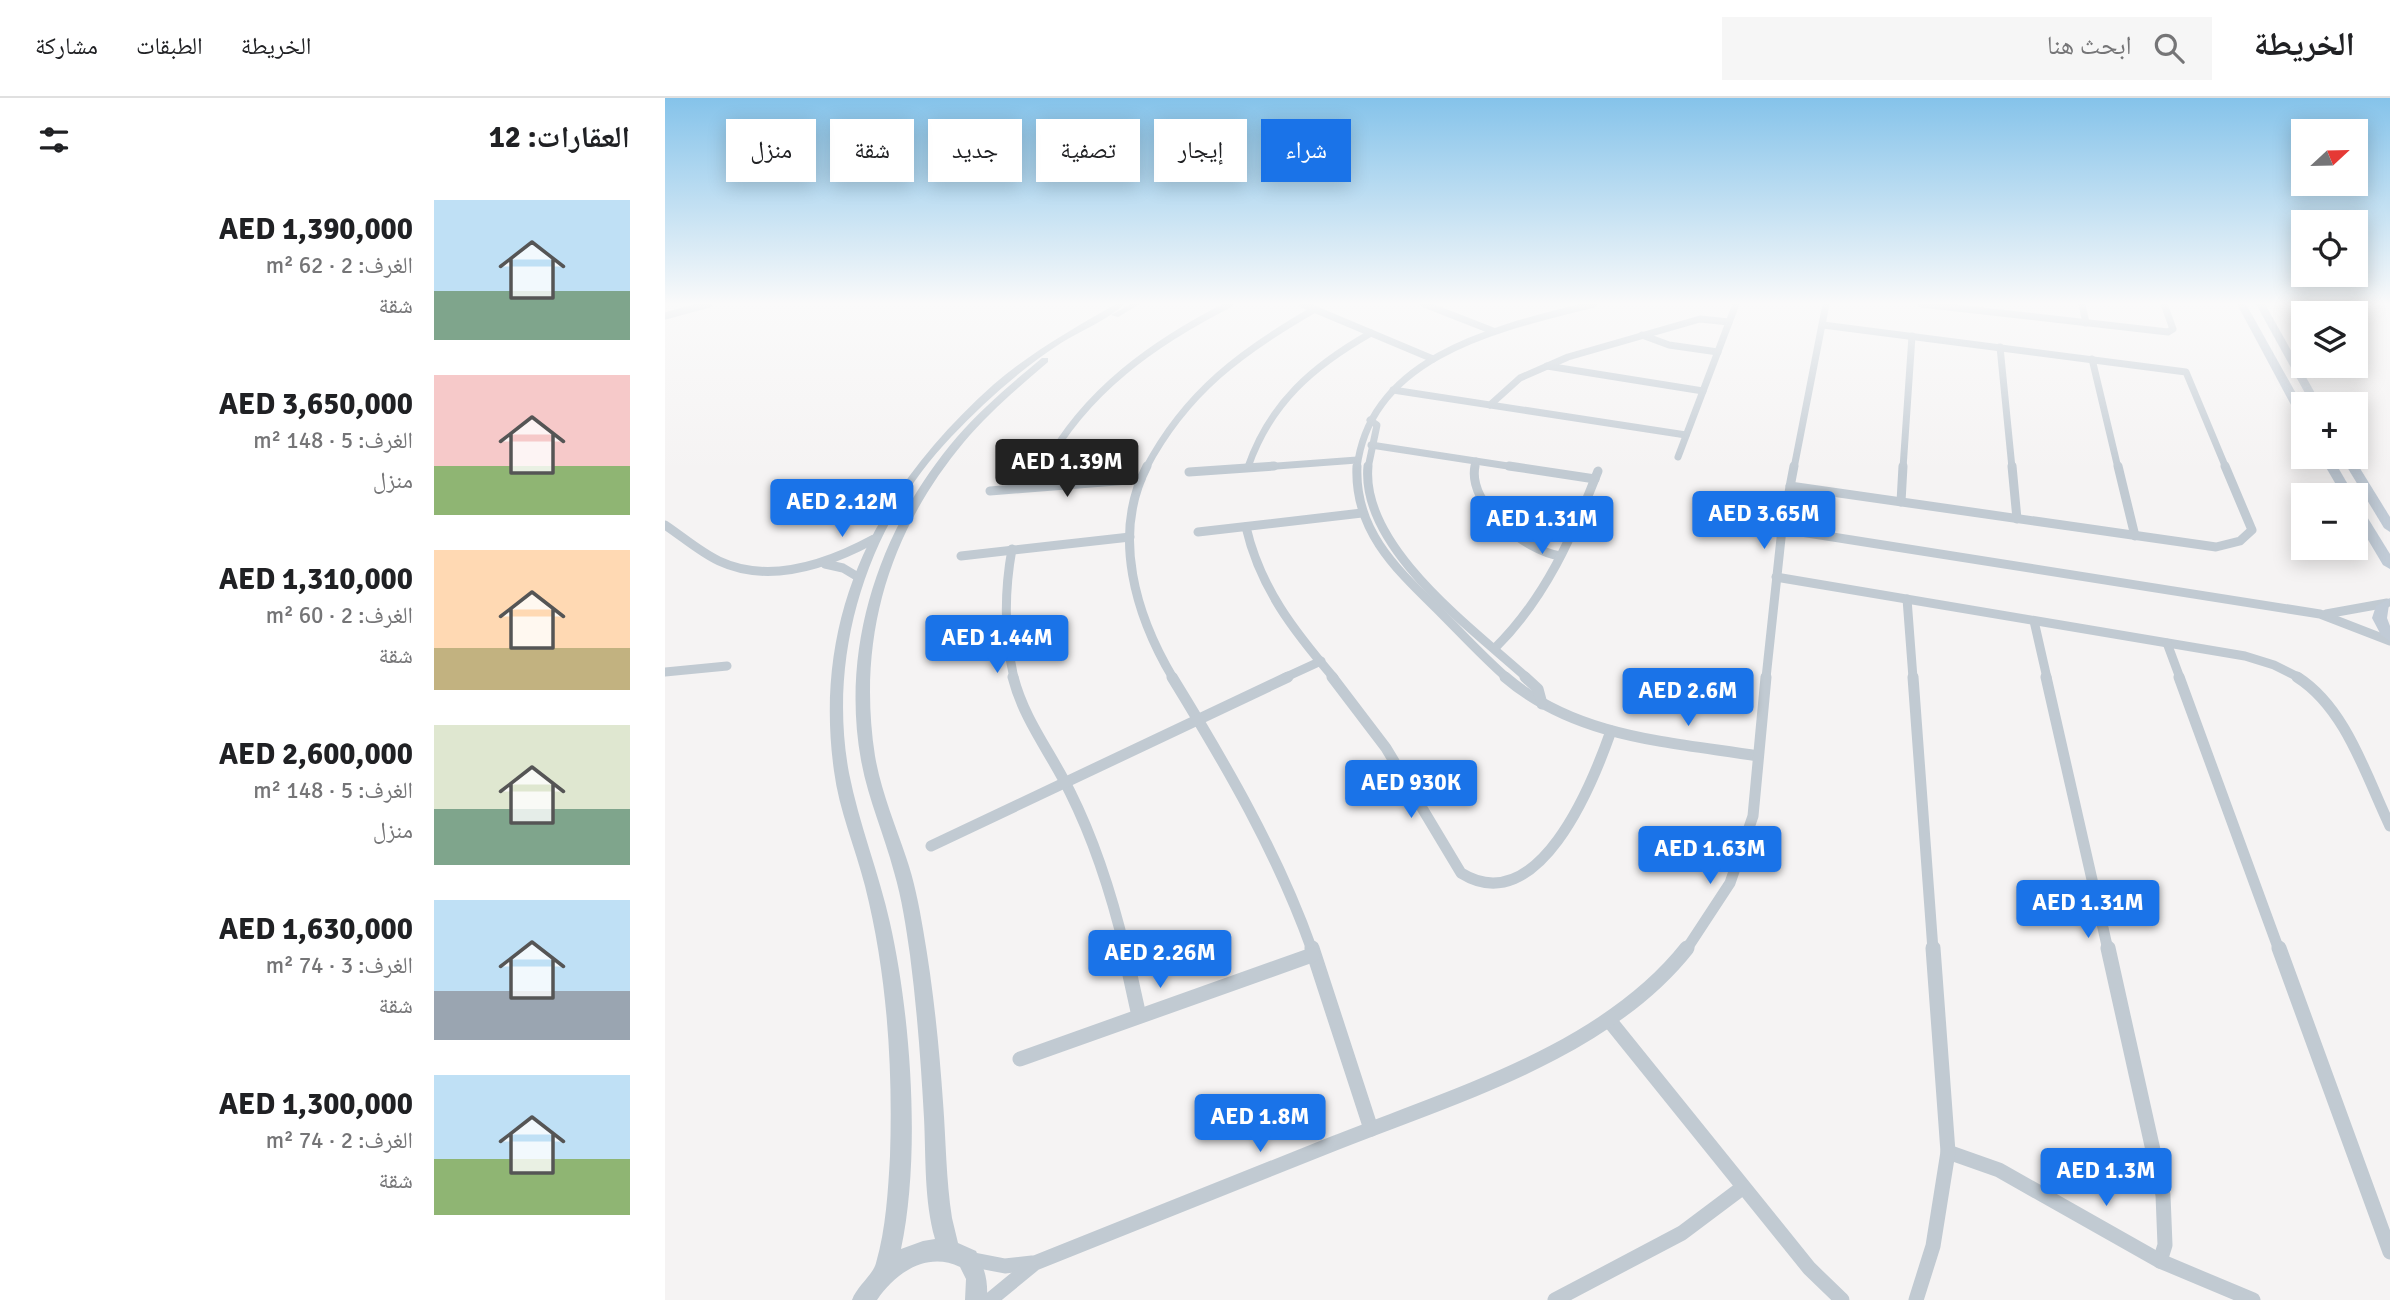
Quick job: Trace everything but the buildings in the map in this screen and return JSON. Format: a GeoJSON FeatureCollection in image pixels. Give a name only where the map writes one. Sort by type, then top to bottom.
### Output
{"type":"FeatureCollection","features":[{"type":"Feature","properties":{"kind":"main road"},"geometry":{"type":"LineString","coordinates":[[2272,360],[2291,394]]}},
{"type":"Feature","properties":{"kind":"main road"},"geometry":{"type":"LineString","coordinates":[[2291,360],[2309,392]]}},
{"type":"Feature","properties":{"kind":"main road"},"geometry":{"type":"LineString","coordinates":[[2354,469],[2390,528]]}},
{"type":"Feature","properties":{"kind":"main road"},"geometry":{"type":"LineString","coordinates":[[2368,529],[2390,565]]}},
{"type":"Feature","properties":{"kind":"main road"},"geometry":{"type":"LineString","coordinates":[[2388,602],[2378,614],[2379,621],[2390,636]]}},
{"type":"Feature","properties":{"kind":"street"},"geometry":{"type":"LineString","coordinates":[[885,1273],[896,1232],[900,1195],[894,1030],[873,886],[848,806],[836,715],[841,642],[858,577],[874,539],[913,475],[965,415],[1030,360]]}},
{"type":"Feature","properties":{"kind":"street"},"geometry":{"type":"LineString","coordinates":[[976,1300],[977,1279],[958,1254],[937,1198],[927,1016],[903,872],[868,759],[862,684],[869,616],[880,574],[904,519],[931,474],[959,439],[995,401],[1046,360]]}},
{"type":"Feature","properties":{"kind":"street"},"geometry":{"type":"LineString","coordinates":[[1034,487],[1062,436],[1103,387],[1138,360]]}},
{"type":"Feature","properties":{"kind":"street"},"geometry":{"type":"LineString","coordinates":[[1233,360],[1211,377],[1168,426],[1141,479],[1134,500],[1130,537],[1135,592],[1144,621],[1176,686],[1229,767],[1281,871],[1371,1129]]}},
{"type":"Feature","properties":{"kind":"street"},"geometry":{"type":"LineString","coordinates":[[1248,467],[1259,435],[1286,393],[1327,360]]}},
{"type":"Feature","properties":{"kind":"street"},"geometry":{"type":"LineString","coordinates":[[1432,360],[1393,390],[1370,420],[1361,439],[1357,460],[1356,485],[1362,513],[1375,541],[1397,570],[1508,680],[1542,704],[1611,731],[1758,756]]}},
{"type":"Feature","properties":{"kind":"street"},"geometry":{"type":"LineString","coordinates":[[1490,405],[1520,378],[1565,360]]}},
{"type":"Feature","properties":{"kind":"street"},"geometry":{"type":"LineString","coordinates":[[1678,457],[1715,360]]}},
{"type":"Feature","properties":{"kind":"street"},"geometry":{"type":"LineString","coordinates":[[863,1298],[885,1273],[918,1252],[958,1254],[1005,1266],[1035,1263],[1371,1129],[1525,1065],[1609,1020],[1665,973],[1718,906],[1748,837],[1782,529],[1816,360]]}},
{"type":"Feature","properties":{"kind":"street"},"geometry":{"type":"LineString","coordinates":[[1901,502],[1910,360]]}},
{"type":"Feature","properties":{"kind":"street"},"geometry":{"type":"LineString","coordinates":[[2001,360],[2017,519]]}},
{"type":"Feature","properties":{"kind":"street"},"geometry":{"type":"LineString","coordinates":[[2092,360],[2135,536]]}},
{"type":"Feature","properties":{"kind":"street"},"geometry":{"type":"LineString","coordinates":[[1790,486],[2221,547],[2245,538],[2252,530],[2188,374],[2176,369],[2101,360]]}},
{"type":"Feature","properties":{"kind":"street"},"geometry":{"type":"LineString","coordinates":[[1547,366],[1703,391]]}},
{"type":"Feature","properties":{"kind":"street"},"geometry":{"type":"LineString","coordinates":[[1393,390],[1686,435]]}},
{"type":"Feature","properties":{"kind":"street"},"geometry":{"type":"LineString","coordinates":[[1370,420],[1377,425],[1367,472],[1369,493],[1385,535],[1409,566],[1538,689],[1542,704]]}},
{"type":"Feature","properties":{"kind":"street"},"geometry":{"type":"LineString","coordinates":[[1371,445],[1597,475],[1560,556],[1520,623],[1495,648]]}},
{"type":"Feature","properties":{"kind":"street"},"geometry":{"type":"LineString","coordinates":[[1189,472],[1357,460]]}},
{"type":"Feature","properties":{"kind":"street"},"geometry":{"type":"LineString","coordinates":[[1476,461],[1472,473],[1474,481],[1493,512],[1528,546],[1560,556]]}},
{"type":"Feature","properties":{"kind":"street"},"geometry":{"type":"LineString","coordinates":[[990,491],[1141,479]]}},
{"type":"Feature","properties":{"kind":"street"},"geometry":{"type":"LineString","coordinates":[[1198,532],[1362,513]]}},
{"type":"Feature","properties":{"kind":"street"},"geometry":{"type":"LineString","coordinates":[[665,525],[730,566],[769,570],[822,564],[843,568],[858,577]]}},
{"type":"Feature","properties":{"kind":"street"},"geometry":{"type":"LineString","coordinates":[[1246,527],[1249,549],[1271,600],[1376,732],[1461,873],[1471,882],[1483,887],[1507,882],[1555,843],[1581,807],[1611,731]]}},
{"type":"Feature","properties":{"kind":"street"},"geometry":{"type":"LineString","coordinates":[[1782,529],[2320,614],[2390,641]]}},
{"type":"Feature","properties":{"kind":"street"},"geometry":{"type":"LineString","coordinates":[[961,556],[1130,537]]}},
{"type":"Feature","properties":{"kind":"street"},"geometry":{"type":"LineString","coordinates":[[822,564],[874,539]]}},
{"type":"Feature","properties":{"kind":"street"},"geometry":{"type":"LineString","coordinates":[[1012,550],[1005,580],[1004,620],[1009,658],[1020,699],[1040,741],[1066,783],[1099,861],[1115,912],[1139,1016]]}},
{"type":"Feature","properties":{"kind":"street"},"geometry":{"type":"LineString","coordinates":[[1776,578],[2167,643],[2260,660],[2291,672],[2316,690],[2332,711],[2390,826]]}},
{"type":"Feature","properties":{"kind":"street"},"geometry":{"type":"LineString","coordinates":[[1907,599],[1948,1152],[1941,1214],[1928,1271],[1916,1300]]}},
{"type":"Feature","properties":{"kind":"street"},"geometry":{"type":"LineString","coordinates":[[2320,614],[2388,602]]}},
{"type":"Feature","properties":{"kind":"street"},"geometry":{"type":"LineString","coordinates":[[2034,621],[2163,1195],[2165,1245],[2159,1261]]}},
{"type":"Feature","properties":{"kind":"street"},"geometry":{"type":"LineString","coordinates":[[2167,643],[2390,1252]]}},
{"type":"Feature","properties":{"kind":"street"},"geometry":{"type":"LineString","coordinates":[[931,846],[1321,661]]}},
{"type":"Feature","properties":{"kind":"street"},"geometry":{"type":"LineString","coordinates":[[665,672],[727,666]]}},
{"type":"Feature","properties":{"kind":"street"},"geometry":{"type":"LineString","coordinates":[[1020,1059],[1312,955]]}},
{"type":"Feature","properties":{"kind":"street"},"geometry":{"type":"LineString","coordinates":[[1609,1020],[1808,1268],[1842,1300]]}},
{"type":"Feature","properties":{"kind":"street"},"geometry":{"type":"LineString","coordinates":[[1948,1152],[1999,1170],[2159,1261],[2253,1300]]}},
{"type":"Feature","properties":{"kind":"street"},"geometry":{"type":"LineString","coordinates":[[1555,1300],[1578,1295],[1682,1233],[1742,1188]]}},
{"type":"Feature","properties":{"kind":"street"},"geometry":{"type":"LineString","coordinates":[[990,1300],[1035,1263]]}}]}
